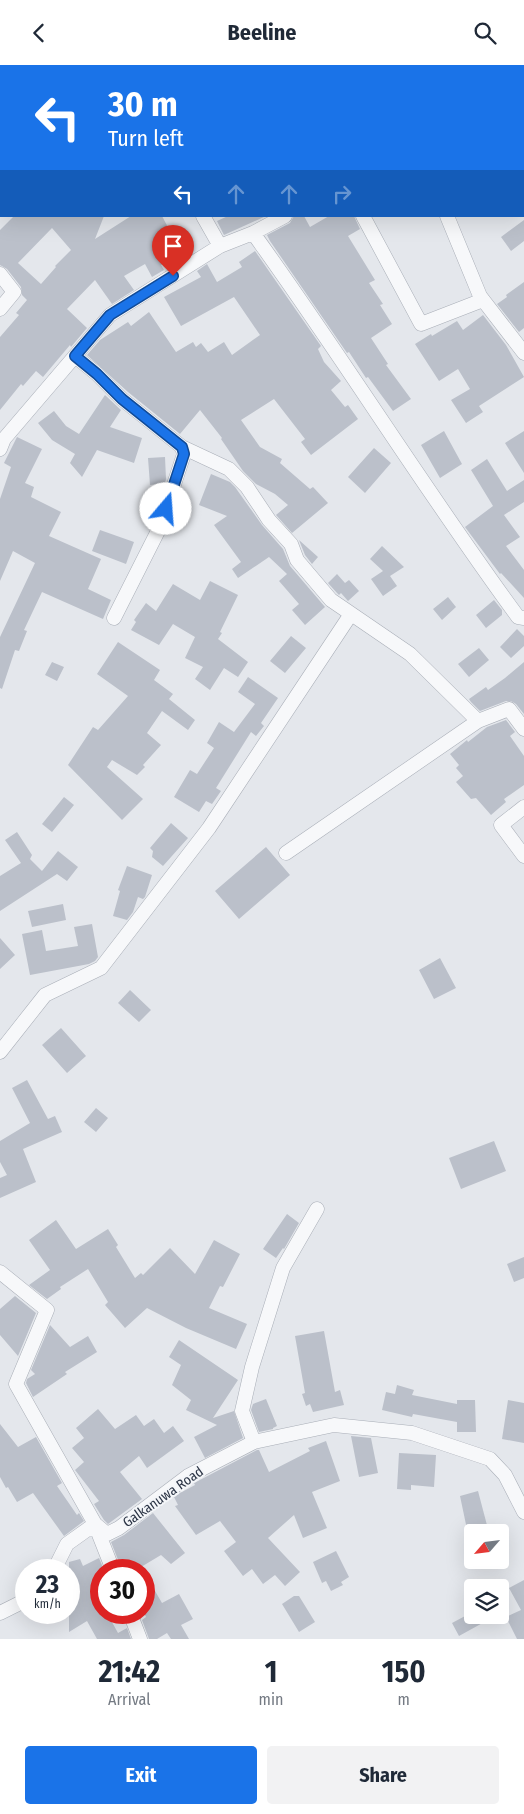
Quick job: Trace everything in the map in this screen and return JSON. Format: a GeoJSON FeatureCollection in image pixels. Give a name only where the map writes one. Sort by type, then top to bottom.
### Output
{"type":"FeatureCollection","features":[{"type":"Feature","properties":{"kind":"street"},"geometry":{"type":"LineString","coordinates":[[205,217],[220,246]]}},
{"type":"Feature","properties":{"kind":"street"},"geometry":{"type":"LineString","coordinates":[[0,449],[4,439],[110,315],[220,246],[253,233],[283,217]]}},
{"type":"Feature","properties":{"kind":"street"},"geometry":{"type":"LineString","coordinates":[[365,217],[421,324],[483,300]]}},
{"type":"Feature","properties":{"kind":"street"},"geometry":{"type":"LineString","coordinates":[[447,217],[480,296],[524,353]]}},
{"type":"Feature","properties":{"kind":"street"},"geometry":{"type":"LineString","coordinates":[[253,233],[302,301],[467,548],[518,617],[524,618]]}},
{"type":"Feature","properties":{"kind":"street"},"geometry":{"type":"LineString","coordinates":[[0,274],[14,292],[0,309]]}},
{"type":"Feature","properties":{"kind":"street"},"geometry":{"type":"LineString","coordinates":[[75,356],[97,374],[122,399],[182,447],[228,469],[247,487],[269,520],[291,544],[297,560],[331,600],[410,654],[478,721]]}},
{"type":"Feature","properties":{"kind":"street"},"geometry":{"type":"LineString","coordinates":[[114,618],[160,527],[184,454],[182,447]]}},
{"type":"Feature","properties":{"kind":"street"},"geometry":{"type":"LineString","coordinates":[[0,1052],[45,995],[101,968],[209,828],[351,614]]}},
{"type":"Feature","properties":{"kind":"street"},"geometry":{"type":"LineString","coordinates":[[286,853],[478,721],[509,709],[524,729]]}},
{"type":"Feature","properties":{"kind":"street"},"geometry":{"type":"LineString","coordinates":[[524,807],[501,825],[524,856]]}},
{"type":"Feature","properties":{"kind":"street"},"geometry":{"type":"LineString","coordinates":[[254,1442],[242,1411],[255,1359],[283,1268],[317,1209]]}},
{"type":"Feature","properties":{"kind":"street"},"geometry":{"type":"LineString","coordinates":[[0,1272],[47,1310],[16,1384],[95,1523],[109,1559]]}},
{"type":"Feature","properties":{"kind":"street","name":"Galkanuwa Road"},"geometry":{"type":"LineString","coordinates":[[95,1523],[107,1534],[119,1528],[188,1475],[254,1442],[334,1425],[412,1433],[490,1459],[505,1475],[524,1512]]}},
{"type":"Feature","properties":{"kind":"street"},"geometry":{"type":"LineString","coordinates":[[60,1559],[67,1544],[95,1523]]}},
{"type":"Feature","properties":{"kind":"street"},"geometry":{"type":"LineString","coordinates":[[0,1613],[15,1606]]}},
{"type":"Feature","properties":{"kind":"street"},"geometry":{"type":"LineString","coordinates":[[134,1624],[140,1639]]}},
{"type":"Feature","properties":{"kind":"building"},"geometry":{"type":"Polygon","coordinates":[[[13,217],[104,217],[95,239],[129,217],[163,217],[182,254],[161,265],[164,270],[152,277],[145,264],[124,276],[134,290],[112,304],[95,280],[67,309],[87,328],[43,377],[36,371],[23,386],[21,384],[0,410],[0,337],[19,315],[16,313],[27,300],[22,295],[21,287],[7,269],[0,265],[0,230],[13,217]],[[52,228],[18,263],[41,284],[71,250],[52,228]]]}},
{"type":"Feature","properties":{"kind":"building"},"geometry":{"type":"Polygon","coordinates":[[[226,217],[264,217],[224,235],[217,221],[226,217]]]}},
{"type":"Feature","properties":{"kind":"building"},"geometry":{"type":"Polygon","coordinates":[[[293,217],[305,217],[310,227],[327,217],[354,217],[360,229],[348,236],[375,280],[369,283],[383,304],[380,305],[392,324],[371,338],[388,364],[386,365],[411,399],[393,411],[368,377],[366,378],[349,352],[347,353],[270,241],[267,235],[290,223],[293,217]]]}},
{"type":"Feature","properties":{"kind":"building"},"geometry":{"type":"Polygon","coordinates":[[[524,220],[524,241],[511,251],[501,237],[524,220]]]}},
{"type":"Feature","properties":{"kind":"building"},"geometry":{"type":"Polygon","coordinates":[[[255,251],[321,346],[318,349],[324,362],[341,381],[331,390],[345,407],[348,405],[358,419],[311,455],[301,442],[305,439],[274,399],[241,420],[260,447],[282,459],[280,463],[310,489],[313,487],[328,503],[292,533],[276,515],[288,505],[275,494],[256,484],[243,471],[222,438],[200,410],[180,434],[128,392],[87,355],[100,340],[128,322],[131,326],[149,312],[176,352],[193,342],[196,347],[201,343],[208,352],[224,342],[232,355],[260,335],[234,297],[181,326],[164,297],[201,277],[197,271],[207,264],[217,282],[242,267],[239,262],[255,251]]]}},
{"type":"Feature","properties":{"kind":"building"},"geometry":{"type":"Polygon","coordinates":[[[524,282],[524,328],[519,332],[497,304],[524,282]]]}},
{"type":"Feature","properties":{"kind":"building"},"geometry":{"type":"Polygon","coordinates":[[[483,315],[506,345],[524,377],[479,406],[483,412],[466,423],[451,400],[470,389],[458,369],[439,381],[415,344],[457,321],[463,330],[483,315]]]}},
{"type":"Feature","properties":{"kind":"building"},"geometry":{"type":"Polygon","coordinates":[[[105,395],[121,410],[110,427],[142,438],[134,463],[97,450],[82,477],[70,463],[75,454],[52,440],[38,423],[54,411],[66,426],[79,434],[105,395]]]}},
{"type":"Feature","properties":{"kind":"building"},"geometry":{"type":"Polygon","coordinates":[[[444,431],[462,464],[440,478],[421,445],[444,431]]]}},
{"type":"Feature","properties":{"kind":"building"},"geometry":{"type":"Polygon","coordinates":[[[524,431],[524,473],[505,443],[524,431]]]}},
{"type":"Feature","properties":{"kind":"building"},"geometry":{"type":"Polygon","coordinates":[[[17,437],[42,449],[25,483],[34,487],[31,497],[61,512],[49,536],[101,559],[88,589],[111,600],[103,619],[42,592],[24,630],[27,631],[19,651],[15,650],[2,689],[0,688],[0,637],[35,563],[13,551],[0,581],[0,499],[11,467],[4,463],[17,437]]]}},
{"type":"Feature","properties":{"kind":"building"},"geometry":{"type":"Polygon","coordinates":[[[374,448],[391,463],[365,493],[348,477],[374,448]]]}},
{"type":"Feature","properties":{"kind":"building"},"geometry":{"type":"Polygon","coordinates":[[[165,457],[165,483],[150,485],[148,458],[165,457]]]}},
{"type":"Feature","properties":{"kind":"building"},"geometry":{"type":"Polygon","coordinates":[[[487,459],[507,491],[524,480],[524,502],[504,515],[520,537],[506,546],[524,570],[524,598],[500,574],[465,527],[493,506],[471,470],[487,459]]]}},
{"type":"Feature","properties":{"kind":"building"},"geometry":{"type":"Polygon","coordinates":[[[211,474],[230,482],[235,487],[262,525],[283,549],[290,566],[325,607],[305,625],[292,610],[299,604],[279,581],[287,574],[269,557],[238,578],[232,569],[241,562],[214,525],[227,516],[199,505],[211,474]]]}},
{"type":"Feature","properties":{"kind":"building"},"geometry":{"type":"Polygon","coordinates":[[[100,530],[134,542],[126,564],[92,551],[100,530]]]}},
{"type":"Feature","properties":{"kind":"building"},"geometry":{"type":"Polygon","coordinates":[[[299,540],[318,557],[312,564],[305,555],[299,540]]]}},
{"type":"Feature","properties":{"kind":"building"},"geometry":{"type":"Polygon","coordinates":[[[382,546],[404,567],[390,576],[397,586],[383,596],[371,579],[383,571],[370,559],[382,546]]]}},
{"type":"Feature","properties":{"kind":"building"},"geometry":{"type":"Polygon","coordinates":[[[337,574],[345,583],[349,580],[359,591],[348,601],[341,593],[339,595],[328,583],[337,574]]]}},
{"type":"Feature","properties":{"kind":"building"},"geometry":{"type":"Polygon","coordinates":[[[210,581],[238,595],[218,639],[248,662],[238,677],[224,668],[210,690],[195,679],[203,667],[185,658],[195,637],[173,624],[159,645],[131,630],[136,622],[134,620],[146,603],[156,611],[173,584],[200,600],[210,581]]]}},
{"type":"Feature","properties":{"kind":"building"},"geometry":{"type":"Polygon","coordinates":[[[448,597],[456,607],[442,620],[433,609],[448,597]]]}},
{"type":"Feature","properties":{"kind":"building"},"geometry":{"type":"Polygon","coordinates":[[[494,600],[502,610],[502,615],[486,628],[476,615],[494,600]]]}},
{"type":"Feature","properties":{"kind":"building"},"geometry":{"type":"Polygon","coordinates":[[[517,629],[524,636],[524,646],[511,658],[500,647],[517,629]]]}},
{"type":"Feature","properties":{"kind":"building"},"geometry":{"type":"Polygon","coordinates":[[[291,636],[306,648],[285,673],[270,661],[291,636]]]}},
{"type":"Feature","properties":{"kind":"building"},"geometry":{"type":"Polygon","coordinates":[[[118,642],[160,670],[154,680],[173,694],[169,699],[195,720],[188,730],[162,711],[147,733],[161,745],[143,765],[145,767],[137,775],[112,760],[107,767],[143,799],[122,820],[68,765],[93,727],[98,730],[128,696],[97,674],[118,642]]]}},
{"type":"Feature","properties":{"kind":"building"},"geometry":{"type":"Polygon","coordinates":[[[479,648],[489,660],[469,677],[458,664],[479,648]]]}},
{"type":"Feature","properties":{"kind":"building"},"geometry":{"type":"Polygon","coordinates":[[[52,662],[64,667],[57,681],[45,675],[52,662]]]}},
{"type":"Feature","properties":{"kind":"building"},"geometry":{"type":"Polygon","coordinates":[[[524,662],[524,714],[511,701],[506,701],[480,711],[471,702],[469,699],[486,687],[488,690],[524,662]]]}},
{"type":"Feature","properties":{"kind":"building"},"geometry":{"type":"Polygon","coordinates":[[[248,677],[278,698],[261,723],[264,726],[256,736],[251,732],[216,788],[221,791],[212,804],[206,801],[199,812],[174,797],[190,770],[197,774],[214,748],[207,743],[219,722],[234,732],[255,704],[238,692],[248,677]]]}},
{"type":"Feature","properties":{"kind":"building"},"geometry":{"type":"Polygon","coordinates":[[[506,720],[515,732],[510,736],[524,756],[524,785],[504,799],[506,802],[491,815],[476,798],[471,799],[456,782],[463,776],[456,768],[459,765],[450,754],[487,727],[506,720]]]}},
{"type":"Feature","properties":{"kind":"building"},"geometry":{"type":"Polygon","coordinates":[[[64,797],[74,805],[52,832],[42,824],[64,797]]]}},
{"type":"Feature","properties":{"kind":"building"},"geometry":{"type":"Polygon","coordinates":[[[171,823],[188,838],[163,866],[152,857],[153,851],[150,848],[171,823]]]}},
{"type":"Feature","properties":{"kind":"building"},"geometry":{"type":"Polygon","coordinates":[[[17,832],[32,855],[30,859],[42,871],[58,851],[78,867],[67,881],[57,874],[0,911],[0,876],[21,863],[5,840],[17,832]]]}},
{"type":"Feature","properties":{"kind":"building"},"geometry":{"type":"Polygon","coordinates":[[[266,847],[290,875],[239,919],[215,891],[266,847]]]}},
{"type":"Feature","properties":{"kind":"building"},"geometry":{"type":"Polygon","coordinates":[[[127,866],[152,875],[145,897],[143,899],[138,897],[133,912],[127,920],[113,916],[120,891],[118,890],[127,866]]]}},
{"type":"Feature","properties":{"kind":"building"},"geometry":{"type":"Polygon","coordinates":[[[63,904],[66,920],[32,927],[28,911],[63,904]]]}},
{"type":"Feature","properties":{"kind":"building"},"geometry":{"type":"Polygon","coordinates":[[[92,924],[98,957],[95,961],[89,964],[30,975],[22,934],[42,930],[46,951],[78,946],[74,927],[92,924]]]}},
{"type":"Feature","properties":{"kind":"building"},"geometry":{"type":"Polygon","coordinates":[[[0,938],[15,955],[0,969],[0,938]]]}},
{"type":"Feature","properties":{"kind":"building"},"geometry":{"type":"Polygon","coordinates":[[[440,958],[456,988],[434,999],[419,970],[440,958]]]}},
{"type":"Feature","properties":{"kind":"building"},"geometry":{"type":"Polygon","coordinates":[[[130,990],[151,1010],[139,1022],[118,1003],[130,990]]]}},
{"type":"Feature","properties":{"kind":"building"},"geometry":{"type":"Polygon","coordinates":[[[61,1028],[86,1056],[67,1073],[42,1045],[61,1028]]]}},
{"type":"Feature","properties":{"kind":"building"},"geometry":{"type":"Polygon","coordinates":[[[27,1080],[48,1119],[55,1116],[62,1132],[23,1149],[36,1182],[0,1198],[0,1178],[7,1175],[0,1162],[0,1141],[30,1123],[12,1088],[27,1080]]]}},
{"type":"Feature","properties":{"kind":"building"},"geometry":{"type":"Polygon","coordinates":[[[96,1108],[108,1118],[96,1132],[84,1122],[96,1108]]]}},
{"type":"Feature","properties":{"kind":"building"},"geometry":{"type":"Polygon","coordinates":[[[494,1141],[506,1171],[461,1189],[449,1158],[494,1141]]]}},
{"type":"Feature","properties":{"kind":"building"},"geometry":{"type":"Polygon","coordinates":[[[287,1214],[299,1223],[284,1249],[276,1258],[263,1249],[287,1214]]]}},
{"type":"Feature","properties":{"kind":"building"},"geometry":{"type":"Polygon","coordinates":[[[56,1220],[76,1249],[108,1229],[118,1245],[116,1247],[135,1278],[141,1273],[143,1275],[170,1248],[195,1274],[214,1240],[240,1254],[223,1287],[220,1286],[209,1308],[247,1324],[236,1349],[186,1328],[147,1308],[125,1328],[105,1305],[108,1302],[88,1269],[60,1287],[61,1289],[47,1299],[29,1285],[50,1270],[29,1240],[56,1220]]]}},
{"type":"Feature","properties":{"kind":"building"},"geometry":{"type":"Polygon","coordinates":[[[524,1257],[524,1278],[514,1282],[507,1264],[524,1257]]]}},
{"type":"Feature","properties":{"kind":"building"},"geometry":{"type":"Polygon","coordinates":[[[15,1296],[36,1313],[18,1356],[0,1335],[0,1309],[15,1296]]]}},
{"type":"Feature","properties":{"kind":"building"},"geometry":{"type":"Polygon","coordinates":[[[50,1325],[70,1347],[88,1336],[97,1352],[65,1372],[67,1374],[33,1397],[26,1383],[27,1379],[35,1374],[31,1370],[50,1325]]]}},
{"type":"Feature","properties":{"kind":"building"},"geometry":{"type":"Polygon","coordinates":[[[324,1331],[335,1392],[340,1390],[344,1405],[313,1412],[310,1404],[306,1406],[302,1394],[305,1393],[295,1336],[324,1331]]]}},
{"type":"Feature","properties":{"kind":"building"},"geometry":{"type":"Polygon","coordinates":[[[179,1340],[238,1380],[213,1418],[234,1411],[243,1438],[205,1458],[194,1437],[217,1425],[186,1410],[191,1400],[172,1385],[181,1365],[169,1357],[179,1340]]]}},
{"type":"Feature","properties":{"kind":"building"},"geometry":{"type":"Polygon","coordinates":[[[397,1385],[414,1390],[412,1395],[457,1404],[457,1400],[475,1400],[476,1432],[457,1432],[457,1422],[413,1414],[412,1417],[382,1410],[386,1392],[395,1394],[397,1385]]]}},
{"type":"Feature","properties":{"kind":"building"},"geometry":{"type":"Polygon","coordinates":[[[266,1399],[277,1426],[273,1429],[259,1432],[251,1410],[253,1404],[266,1399]]]}},
{"type":"Feature","properties":{"kind":"building"},"geometry":{"type":"Polygon","coordinates":[[[508,1400],[524,1403],[524,1443],[502,1439],[508,1400]]]}},
{"type":"Feature","properties":{"kind":"building"},"geometry":{"type":"Polygon","coordinates":[[[98,1409],[115,1429],[136,1415],[144,1426],[154,1419],[164,1433],[173,1426],[184,1441],[147,1468],[139,1456],[120,1472],[142,1499],[108,1524],[94,1504],[99,1501],[75,1470],[84,1462],[72,1448],[84,1438],[76,1428],[98,1409]]]}},
{"type":"Feature","properties":{"kind":"building"},"geometry":{"type":"Polygon","coordinates":[[[0,1424],[18,1447],[36,1437],[62,1483],[57,1486],[77,1515],[79,1513],[84,1521],[64,1536],[33,1493],[17,1502],[8,1487],[6,1488],[0,1477],[0,1424]]]}},
{"type":"Feature","properties":{"kind":"building"},"geometry":{"type":"Polygon","coordinates":[[[351,1436],[371,1438],[378,1473],[359,1477],[351,1436]]]}},
{"type":"Feature","properties":{"kind":"building"},"geometry":{"type":"Polygon","coordinates":[[[326,1441],[340,1481],[312,1492],[327,1528],[303,1538],[294,1515],[268,1538],[300,1572],[285,1586],[275,1575],[263,1584],[252,1569],[243,1576],[224,1551],[236,1542],[220,1521],[196,1535],[175,1506],[178,1505],[174,1497],[195,1485],[194,1483],[257,1450],[259,1450],[269,1472],[310,1451],[308,1448],[326,1441]]]}},
{"type":"Feature","properties":{"kind":"building"},"geometry":{"type":"Polygon","coordinates":[[[399,1453],[436,1455],[434,1487],[411,1485],[411,1490],[397,1489],[399,1453]]]}},
{"type":"Feature","properties":{"kind":"building"},"geometry":{"type":"Polygon","coordinates":[[[478,1491],[487,1524],[466,1524],[460,1496],[478,1491]]]}},
{"type":"Feature","properties":{"kind":"building"},"geometry":{"type":"Polygon","coordinates":[[[153,1513],[185,1553],[171,1564],[161,1555],[154,1559],[118,1559],[111,1542],[124,1535],[153,1513]]]}},
{"type":"Feature","properties":{"kind":"building"},"geometry":{"type":"Polygon","coordinates":[[[336,1551],[349,1577],[341,1582],[343,1585],[331,1591],[326,1581],[322,1583],[313,1562],[336,1551]]]}},
{"type":"Feature","properties":{"kind":"building"},"geometry":{"type":"Polygon","coordinates":[[[80,1559],[83,1566],[90,1562],[90,1624],[113,1624],[118,1633],[127,1628],[131,1639],[97,1639],[87,1621],[69,1632],[69,1624],[80,1624],[80,1559]]]}},
{"type":"Feature","properties":{"kind":"building"},"geometry":{"type":"Polygon","coordinates":[[[524,1580],[524,1639],[517,1639],[509,1623],[509,1616],[521,1610],[509,1588],[524,1580]]]}},
{"type":"Feature","properties":{"kind":"building"},"geometry":{"type":"Polygon","coordinates":[[[155,1591],[162,1603],[179,1594],[193,1619],[181,1625],[189,1639],[171,1639],[167,1633],[157,1639],[149,1639],[143,1624],[155,1624],[155,1591]]]}},
{"type":"Feature","properties":{"kind":"building"},"geometry":{"type":"Polygon","coordinates":[[[294,1596],[299,1596],[315,1622],[299,1632],[282,1604],[294,1596]]]}},
{"type":"Feature","properties":{"kind":"building"},"geometry":{"type":"Polygon","coordinates":[[[464,1617],[464,1624],[481,1624],[459,1636],[452,1623],[464,1617]]]}},
{"type":"Feature","properties":{"kind":"route"},"geometry":{"type":"LineString","coordinates":[[166,509],[184,454],[182,447],[151,424],[75,356],[110,315],[173,276]]}}]}
